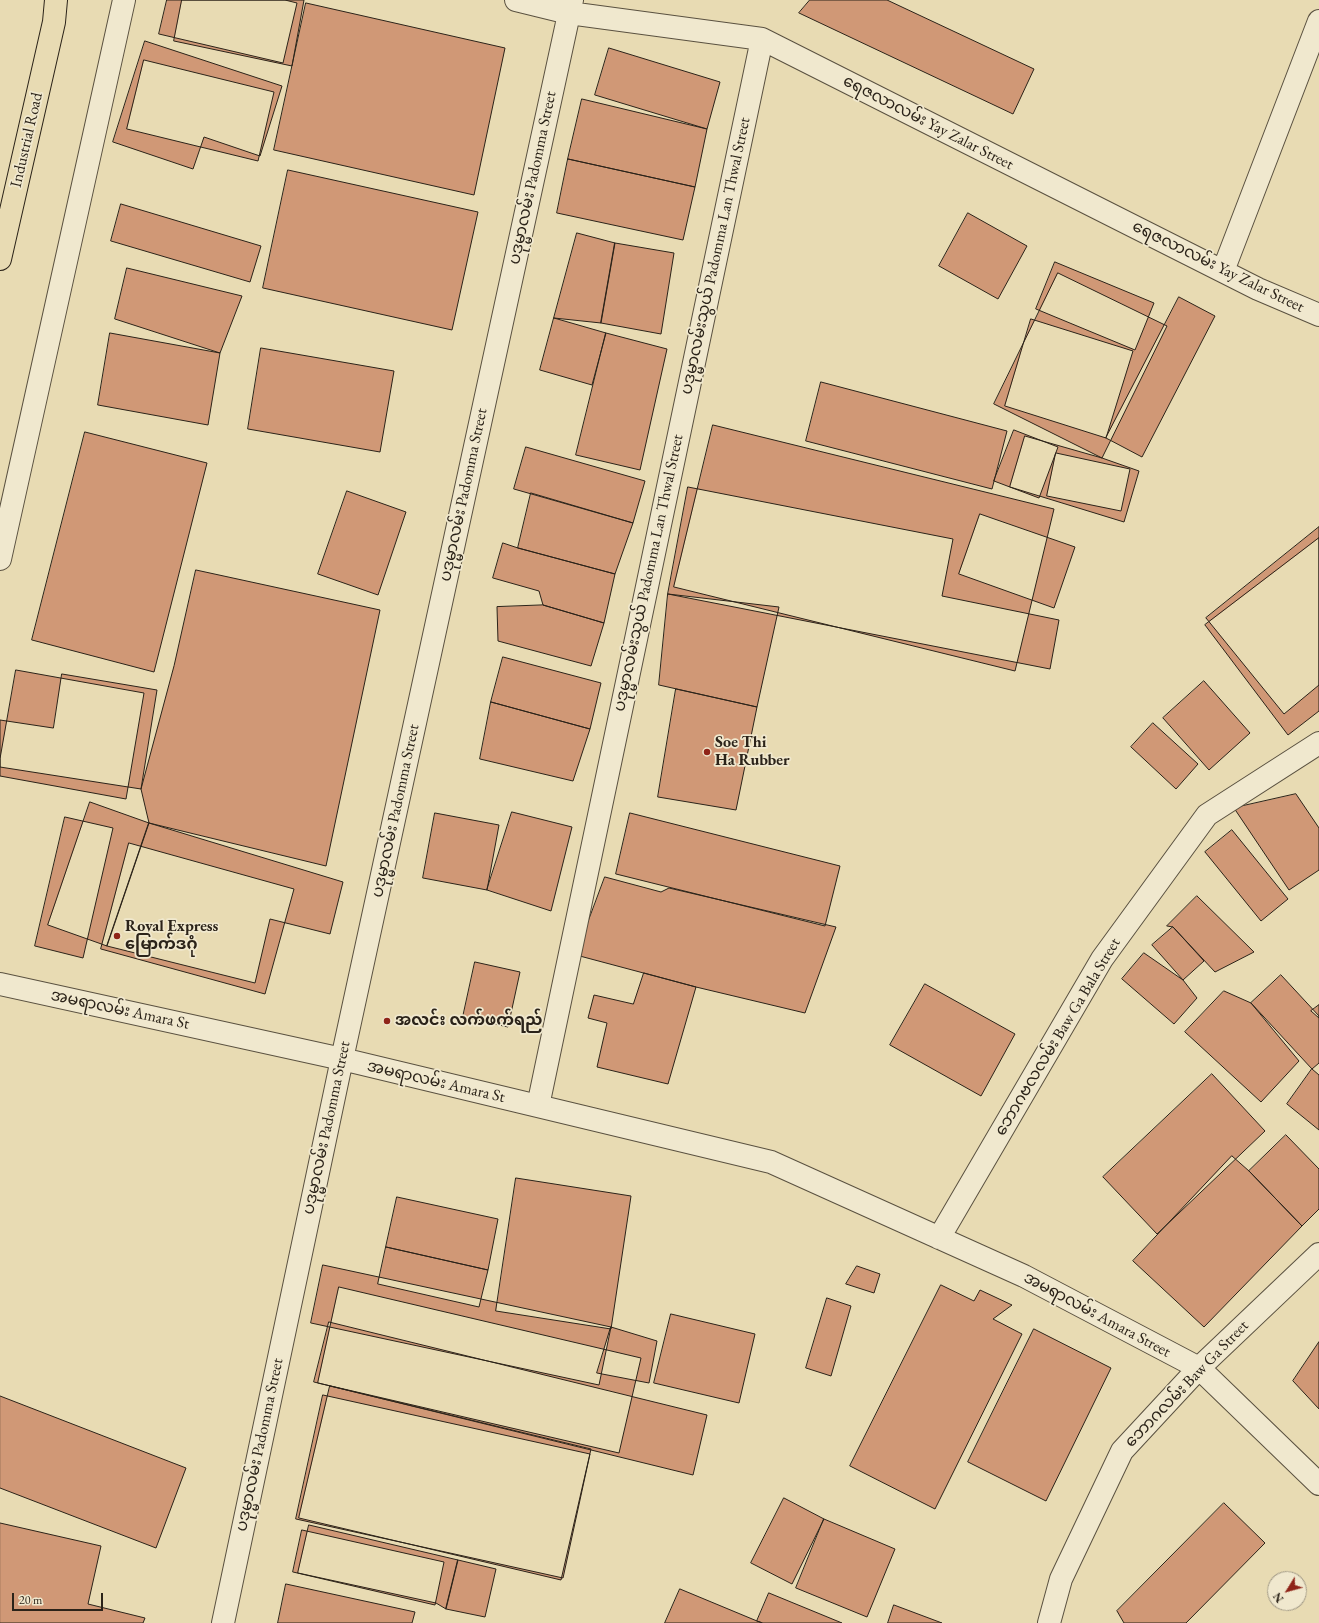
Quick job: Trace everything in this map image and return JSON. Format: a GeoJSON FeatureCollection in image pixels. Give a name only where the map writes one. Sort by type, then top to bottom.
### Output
{"type":"FeatureCollection","features":[{"type":"Feature","properties":{"kind":"main road"},"geometry":{"type":"LineString","coordinates":[[54,22],[56,0]]}},
{"type":"Feature","properties":{"kind":"main road"},"geometry":{"type":"LineString","coordinates":[[54,22],[61,0]]}},
{"type":"Feature","properties":{"kind":"main road","name":"Industrial Road"},"geometry":{"type":"LineString","coordinates":[[0,259],[54,22]]}},
{"type":"Feature","properties":{"kind":"street"},"geometry":{"type":"LineString","coordinates":[[0,559],[124,0]]}},
{"type":"Feature","properties":{"kind":"street","name":"ရေဇလာလမ်း Yay Zalar Street"},"geometry":{"type":"LineString","coordinates":[[516,0],[570,6],[762,40],[1258,289],[1319,316]]}},
{"type":"Feature","properties":{"kind":"street","name":"ပဒုမ္မာလမ်း Padomma Street"},"geometry":{"type":"LineString","coordinates":[[223,1623],[342,1059],[570,6]]}},
{"type":"Feature","properties":{"kind":"street"},"geometry":{"type":"LineString","coordinates":[[1223,271],[1319,21]]}},
{"type":"Feature","properties":{"kind":"street","name":"ပဒုမ္မာလမ်းသွယ် Padomma Lan Thwal Street"},"geometry":{"type":"LineString","coordinates":[[538,1106],[762,40]]}},
{"type":"Feature","properties":{"kind":"street","name":"ဘောဂဗလလမ်း Baw Ga Bala Street"},"geometry":{"type":"LineString","coordinates":[[939,1238],[1102,959],[1207,815],[1319,743]]}},
{"type":"Feature","properties":{"kind":"street","name":"အမရာလမ်း Amara St"},"geometry":{"type":"LineString","coordinates":[[0,984],[342,1059],[771,1162],[842,1195]]}},
{"type":"Feature","properties":{"kind":"street","name":"အမရာလမ်း Amara Street"},"geometry":{"type":"LineString","coordinates":[[842,1195],[1024,1276],[1199,1368],[1319,1484]]}},
{"type":"Feature","properties":{"kind":"street","name":"ဘောဂလမ်း Baw Ga Street"},"geometry":{"type":"LineString","coordinates":[[1049,1623],[1061,1579],[1122,1451],[1199,1368],[1319,1254]]}},
{"type":"Feature","properties":{"kind":"building"},"geometry":{"type":"Polygon","coordinates":[[[167,0],[285,0],[297,3],[283,63],[159,34],[167,0]]]}},
{"type":"Feature","properties":{"kind":"building"},"geometry":{"type":"Polygon","coordinates":[[[182,0],[304,0],[292,66],[174,41],[182,0]]]}},
{"type":"Feature","properties":{"kind":"building"},"geometry":{"type":"Polygon","coordinates":[[[810,0],[887,0],[1034,69],[1013,114],[799,13],[810,0]]]}},
{"type":"Feature","properties":{"kind":"building"},"geometry":{"type":"Polygon","coordinates":[[[306,3],[505,48],[474,195],[274,150],[306,3]]]}},
{"type":"Feature","properties":{"kind":"building"},"geometry":{"type":"Polygon","coordinates":[[[145,41],[282,86],[260,156],[204,137],[193,169],[113,142],[145,41]]]}},
{"type":"Feature","properties":{"kind":"building"},"geometry":{"type":"Polygon","coordinates":[[[609,48],[720,82],[707,129],[595,95],[609,48]]]}},
{"type":"Feature","properties":{"kind":"building"},"geometry":{"type":"Polygon","coordinates":[[[144,60],[274,92],[258,161],[127,129],[144,60]]]}},
{"type":"Feature","properties":{"kind":"building"},"geometry":{"type":"Polygon","coordinates":[[[582,99],[707,129],[695,187],[568,159],[582,99]]]}},
{"type":"Feature","properties":{"kind":"building"},"geometry":{"type":"Polygon","coordinates":[[[568,159],[695,187],[683,240],[557,213],[568,159]]]}},
{"type":"Feature","properties":{"kind":"building"},"geometry":{"type":"Polygon","coordinates":[[[288,170],[478,212],[452,330],[263,288],[288,170]]]}},
{"type":"Feature","properties":{"kind":"building"},"geometry":{"type":"Polygon","coordinates":[[[121,204],[261,246],[250,282],[111,241],[121,204]]]}},
{"type":"Feature","properties":{"kind":"building"},"geometry":{"type":"Polygon","coordinates":[[[968,213],[1027,246],[998,299],[939,266],[968,213]]]}},
{"type":"Feature","properties":{"kind":"building"},"geometry":{"type":"Polygon","coordinates":[[[577,233],[615,243],[601,323],[554,318],[577,233]]]}},
{"type":"Feature","properties":{"kind":"building"},"geometry":{"type":"Polygon","coordinates":[[[615,243],[674,253],[661,334],[601,323],[615,243]]]}},
{"type":"Feature","properties":{"kind":"building"},"geometry":{"type":"Polygon","coordinates":[[[1055,262],[1154,303],[1135,350],[1036,309],[1055,262]]]}},
{"type":"Feature","properties":{"kind":"building"},"geometry":{"type":"Polygon","coordinates":[[[127,268],[242,296],[220,353],[115,319],[127,268]]]}},
{"type":"Feature","properties":{"kind":"building"},"geometry":{"type":"Polygon","coordinates":[[[1058,273],[1167,326],[1102,458],[994,404],[1058,273]]]}},
{"type":"Feature","properties":{"kind":"building"},"geometry":{"type":"Polygon","coordinates":[[[1179,297],[1215,316],[1142,457],[1106,438],[1179,297]]]}},
{"type":"Feature","properties":{"kind":"building"},"geometry":{"type":"Polygon","coordinates":[[[554,318],[606,333],[592,385],[540,370],[554,318]]]}},
{"type":"Feature","properties":{"kind":"building"},"geometry":{"type":"Polygon","coordinates":[[[1031,319],[1133,351],[1106,438],[1005,406],[1031,319]]]}},
{"type":"Feature","properties":{"kind":"building"},"geometry":{"type":"Polygon","coordinates":[[[110,333],[220,353],[208,425],[98,405],[110,333]]]}},
{"type":"Feature","properties":{"kind":"building"},"geometry":{"type":"Polygon","coordinates":[[[606,333],[667,349],[640,470],[576,455],[606,333]]]}},
{"type":"Feature","properties":{"kind":"building"},"geometry":{"type":"Polygon","coordinates":[[[261,348],[394,371],[380,452],[248,429],[261,348]]]}},
{"type":"Feature","properties":{"kind":"building"},"geometry":{"type":"Polygon","coordinates":[[[821,382],[1007,431],[992,489],[806,441],[821,382]]]}},
{"type":"Feature","properties":{"kind":"building"},"geometry":{"type":"Polygon","coordinates":[[[713,425],[1054,509],[1015,671],[674,587],[713,425]]]}},
{"type":"Feature","properties":{"kind":"building"},"geometry":{"type":"Polygon","coordinates":[[[1014,430],[1058,447],[1039,498],[994,481],[1014,430]]]}},
{"type":"Feature","properties":{"kind":"building"},"geometry":{"type":"Polygon","coordinates":[[[85,432],[207,463],[154,672],[32,640],[85,432]]]}},
{"type":"Feature","properties":{"kind":"building"},"geometry":{"type":"Polygon","coordinates":[[[1025,436],[1102,458],[1139,471],[1124,522],[1010,487],[1025,436]]]}},
{"type":"Feature","properties":{"kind":"building"},"geometry":{"type":"Polygon","coordinates":[[[526,447],[645,481],[633,523],[514,489],[526,447]]]}},
{"type":"Feature","properties":{"kind":"building"},"geometry":{"type":"Polygon","coordinates":[[[1056,453],[1130,469],[1121,511],[1047,496],[1056,453]]]}},
{"type":"Feature","properties":{"kind":"building"},"geometry":{"type":"Polygon","coordinates":[[[688,487],[953,539],[942,596],[1059,620],[1050,669],[668,594],[688,487]]]}},
{"type":"Feature","properties":{"kind":"building"},"geometry":{"type":"Polygon","coordinates":[[[347,491],[406,512],[378,595],[318,574],[347,491]]]}},
{"type":"Feature","properties":{"kind":"building"},"geometry":{"type":"Polygon","coordinates":[[[531,493],[633,523],[615,574],[518,548],[531,493]]]}},
{"type":"Feature","properties":{"kind":"building"},"geometry":{"type":"Polygon","coordinates":[[[980,514],[1075,547],[1054,608],[959,574],[980,514]]]}},
{"type":"Feature","properties":{"kind":"building"},"geometry":{"type":"Polygon","coordinates":[[[1319,527],[1319,685],[1284,714],[1206,618],[1319,527]]]}},
{"type":"Feature","properties":{"kind":"building"},"geometry":{"type":"Polygon","coordinates":[[[1319,538],[1319,711],[1288,735],[1205,625],[1319,538]]]}},
{"type":"Feature","properties":{"kind":"building"},"geometry":{"type":"Polygon","coordinates":[[[503,543],[615,574],[604,623],[543,605],[539,591],[493,578],[503,543]]]}},
{"type":"Feature","properties":{"kind":"building"},"geometry":{"type":"Polygon","coordinates":[[[196,570],[380,610],[326,866],[149,823],[141,789],[174,666],[196,570]]]}},
{"type":"Feature","properties":{"kind":"building"},"geometry":{"type":"Polygon","coordinates":[[[668,594],[779,607],[757,707],[659,685],[668,594]]]}},
{"type":"Feature","properties":{"kind":"building"},"geometry":{"type":"Polygon","coordinates":[[[543,605],[604,623],[591,666],[498,641],[497,607],[543,605]]]}},
{"type":"Feature","properties":{"kind":"building"},"geometry":{"type":"Polygon","coordinates":[[[503,657],[601,683],[590,729],[491,702],[503,657]]]}},
{"type":"Feature","properties":{"kind":"building"},"geometry":{"type":"Polygon","coordinates":[[[16,670],[144,693],[126,799],[0,776],[0,759],[16,670]]]}},
{"type":"Feature","properties":{"kind":"building"},"geometry":{"type":"Polygon","coordinates":[[[62,674],[157,690],[141,789],[0,767],[0,720],[53,728],[62,674]]]}},
{"type":"Feature","properties":{"kind":"building"},"geometry":{"type":"Polygon","coordinates":[[[1204,681],[1250,733],[1209,770],[1163,718],[1204,681]]]}},
{"type":"Feature","properties":{"kind":"building","name":"Soe Thi Ha Rubber"},"geometry":{"type":"Polygon","coordinates":[[[676,689],[757,707],[736,810],[658,797],[676,689]]]}},
{"type":"Feature","properties":{"kind":"building"},"geometry":{"type":"Polygon","coordinates":[[[491,702],[590,729],[573,781],[480,759],[491,702]]]}},
{"type":"Feature","properties":{"kind":"building"},"geometry":{"type":"Polygon","coordinates":[[[1153,723],[1198,764],[1176,789],[1131,747],[1153,723]]]}},
{"type":"Feature","properties":{"kind":"building"},"geometry":{"type":"Polygon","coordinates":[[[1296,794],[1319,828],[1319,870],[1289,890],[1234,808],[1296,794]]]}},
{"type":"Feature","properties":{"kind":"building"},"geometry":{"type":"Polygon","coordinates":[[[90,802],[149,823],[107,946],[48,925],[90,802]]]}},
{"type":"Feature","properties":{"kind":"building"},"geometry":{"type":"Polygon","coordinates":[[[512,812],[572,827],[551,911],[487,890],[512,812]]]}},
{"type":"Feature","properties":{"kind":"building"},"geometry":{"type":"Polygon","coordinates":[[[435,813],[499,825],[487,890],[423,878],[435,813]]]}},
{"type":"Feature","properties":{"kind":"building"},"geometry":{"type":"Polygon","coordinates":[[[630,813],[840,866],[825,926],[616,874],[630,813]]]}},
{"type":"Feature","properties":{"kind":"building"},"geometry":{"type":"Polygon","coordinates":[[[65,817],[113,828],[83,958],[35,946],[65,817]]]}},
{"type":"Feature","properties":{"kind":"building"},"geometry":{"type":"Polygon","coordinates":[[[149,823],[343,882],[330,934],[270,919],[255,983],[107,946],[149,823]]]}},
{"type":"Feature","properties":{"kind":"building"},"geometry":{"type":"Polygon","coordinates":[[[1232,830],[1288,899],[1261,921],[1205,852],[1232,830]]]}},
{"type":"Feature","properties":{"kind":"building"},"geometry":{"type":"Polygon","coordinates":[[[129,843],[294,889],[265,994],[101,949],[129,843]]]}},
{"type":"Feature","properties":{"kind":"building"},"geometry":{"type":"Polygon","coordinates":[[[605,877],[661,892],[669,888],[836,927],[805,1013],[696,987],[576,955],[605,877]]]}},
{"type":"Feature","properties":{"kind":"building"},"geometry":{"type":"Polygon","coordinates":[[[1197,896],[1254,952],[1215,972],[1173,927],[1167,926],[1197,896]]]}},
{"type":"Feature","properties":{"kind":"building"},"geometry":{"type":"Polygon","coordinates":[[[1173,927],[1204,961],[1183,980],[1152,945],[1173,927]]]}},
{"type":"Feature","properties":{"kind":"building"},"geometry":{"type":"Polygon","coordinates":[[[1144,953],[1183,980],[1197,998],[1174,1024],[1122,979],[1144,953]]]}},
{"type":"Feature","properties":{"kind":"building"},"geometry":{"type":"Polygon","coordinates":[[[475,962],[520,972],[508,1027],[463,1017],[475,962]]]}},
{"type":"Feature","properties":{"kind":"building"},"geometry":{"type":"Polygon","coordinates":[[[644,973],[696,987],[668,1084],[597,1067],[607,1023],[588,1018],[594,995],[633,1004],[644,973]]]}},
{"type":"Feature","properties":{"kind":"building"},"geometry":{"type":"Polygon","coordinates":[[[1281,975],[1319,1016],[1319,1063],[1312,1069],[1251,1003],[1281,975]]]}},
{"type":"Feature","properties":{"kind":"building"},"geometry":{"type":"Polygon","coordinates":[[[925,984],[1015,1034],[981,1096],[890,1045],[925,984]]]}},
{"type":"Feature","properties":{"kind":"building"},"geometry":{"type":"Polygon","coordinates":[[[1224,991],[1251,1003],[1299,1061],[1261,1102],[1185,1032],[1224,991]]]}},
{"type":"Feature","properties":{"kind":"building"},"geometry":{"type":"Polygon","coordinates":[[[1319,1005],[1319,1018],[1311,1011],[1319,1005]]]}},
{"type":"Feature","properties":{"kind":"building"},"geometry":{"type":"Polygon","coordinates":[[[1312,1069],[1319,1075],[1319,1130],[1287,1104],[1312,1069]]]}},
{"type":"Feature","properties":{"kind":"building"},"geometry":{"type":"Polygon","coordinates":[[[1212,1074],[1265,1131],[1157,1234],[1103,1177],[1212,1074]]]}},
{"type":"Feature","properties":{"kind":"building"},"geometry":{"type":"Polygon","coordinates":[[[1286,1135],[1319,1169],[1319,1209],[1302,1226],[1249,1171],[1286,1135]]]}},
{"type":"Feature","properties":{"kind":"building"},"geometry":{"type":"Polygon","coordinates":[[[1232,1156],[1249,1171],[1302,1226],[1204,1327],[1133,1261],[1232,1156]]]}},
{"type":"Feature","properties":{"kind":"building"},"geometry":{"type":"Polygon","coordinates":[[[516,1178],[631,1196],[611,1329],[496,1311],[516,1178]]]}},
{"type":"Feature","properties":{"kind":"building"},"geometry":{"type":"Polygon","coordinates":[[[397,1197],[498,1219],[488,1270],[386,1247],[397,1197]]]}},
{"type":"Feature","properties":{"kind":"building"},"geometry":{"type":"Polygon","coordinates":[[[386,1247],[488,1270],[479,1307],[378,1284],[386,1247]]]}},
{"type":"Feature","properties":{"kind":"building"},"geometry":{"type":"Polygon","coordinates":[[[323,1265],[611,1327],[599,1385],[311,1323],[323,1265]]]}},
{"type":"Feature","properties":{"kind":"building"},"geometry":{"type":"Polygon","coordinates":[[[857,1266],[880,1274],[874,1293],[846,1284],[857,1266]]]}},
{"type":"Feature","properties":{"kind":"building"},"geometry":{"type":"Polygon","coordinates":[[[941,1285],[974,1301],[980,1290],[1012,1305],[993,1319],[1022,1334],[935,1509],[850,1466],[941,1285]]]}},
{"type":"Feature","properties":{"kind":"building"},"geometry":{"type":"Polygon","coordinates":[[[339,1287],[641,1358],[619,1453],[318,1383],[339,1287]]]}},
{"type":"Feature","properties":{"kind":"building"},"geometry":{"type":"Polygon","coordinates":[[[827,1298],[851,1306],[831,1376],[806,1368],[827,1298]]]}},
{"type":"Feature","properties":{"kind":"building"},"geometry":{"type":"Polygon","coordinates":[[[671,1314],[755,1334],[739,1403],[654,1383],[671,1314]]]}},
{"type":"Feature","properties":{"kind":"building"},"geometry":{"type":"Polygon","coordinates":[[[329,1322],[707,1415],[693,1475],[314,1382],[329,1322]]]}},
{"type":"Feature","properties":{"kind":"building"},"geometry":{"type":"Polygon","coordinates":[[[611,1327],[657,1341],[649,1383],[597,1373],[611,1327]]]}},
{"type":"Feature","properties":{"kind":"building"},"geometry":{"type":"Polygon","coordinates":[[[1034,1329],[1111,1368],[1046,1501],[968,1462],[1034,1329]]]}},
{"type":"Feature","properties":{"kind":"building"},"geometry":{"type":"Polygon","coordinates":[[[1319,1342],[1319,1409],[1293,1381],[1319,1342]]]}},
{"type":"Feature","properties":{"kind":"building"},"geometry":{"type":"Polygon","coordinates":[[[330,1386],[591,1449],[561,1580],[299,1518],[330,1386]]]}},
{"type":"Feature","properties":{"kind":"building"},"geometry":{"type":"Polygon","coordinates":[[[323,1395],[590,1454],[563,1578],[296,1519],[323,1395]]]}},
{"type":"Feature","properties":{"kind":"building"},"geometry":{"type":"Polygon","coordinates":[[[0,1396],[186,1468],[156,1548],[0,1488],[0,1396]]]}},
{"type":"Feature","properties":{"kind":"building"},"geometry":{"type":"Polygon","coordinates":[[[784,1498],[824,1519],[792,1584],[751,1563],[784,1498]]]}},
{"type":"Feature","properties":{"kind":"building"},"geometry":{"type":"Polygon","coordinates":[[[1224,1503],[1265,1543],[1186,1623],[1124,1623],[1117,1611],[1224,1503]]]}},
{"type":"Feature","properties":{"kind":"building"},"geometry":{"type":"Polygon","coordinates":[[[824,1519],[895,1549],[867,1617],[796,1588],[824,1519]]]}},
{"type":"Feature","properties":{"kind":"building"},"geometry":{"type":"Polygon","coordinates":[[[0,1523],[101,1546],[88,1604],[145,1618],[143,1623],[0,1623],[0,1523]]]}},
{"type":"Feature","properties":{"kind":"building"},"geometry":{"type":"Polygon","coordinates":[[[309,1525],[458,1560],[446,1609],[436,1603],[298,1573],[309,1525]]]}},
{"type":"Feature","properties":{"kind":"building"},"geometry":{"type":"Polygon","coordinates":[[[302,1530],[444,1562],[435,1605],[293,1572],[302,1530]]]}},
{"type":"Feature","properties":{"kind":"building"},"geometry":{"type":"Polygon","coordinates":[[[458,1560],[496,1569],[485,1617],[446,1609],[458,1560]]]}},
{"type":"Feature","properties":{"kind":"building"},"geometry":{"type":"Polygon","coordinates":[[[286,1584],[415,1612],[412,1623],[278,1623],[286,1584]]]}},
{"type":"Feature","properties":{"kind":"building"},"geometry":{"type":"Polygon","coordinates":[[[680,1589],[757,1621],[762,1623],[665,1623],[680,1589]]]}},
{"type":"Feature","properties":{"kind":"building"},"geometry":{"type":"Polygon","coordinates":[[[769,1593],[842,1623],[763,1623],[757,1621],[769,1593]]]}},
{"type":"Feature","properties":{"kind":"building"},"geometry":{"type":"Polygon","coordinates":[[[894,1605],[942,1623],[888,1623],[894,1605]]]}},
{"type":"Feature","properties":{"kind":"place","name":"Soe Thi Ha Rubber"},"geometry":{"type":"Point","coordinates":[707,752]}},
{"type":"Feature","properties":{"kind":"place","name":"Royal Express မြောက်ဒဂုံ"},"geometry":{"type":"Point","coordinates":[117,936]}},
{"type":"Feature","properties":{"kind":"place","name":"အလင်း လက်ဖက်ရည်"},"geometry":{"type":"Point","coordinates":[387,1021]}}]}
